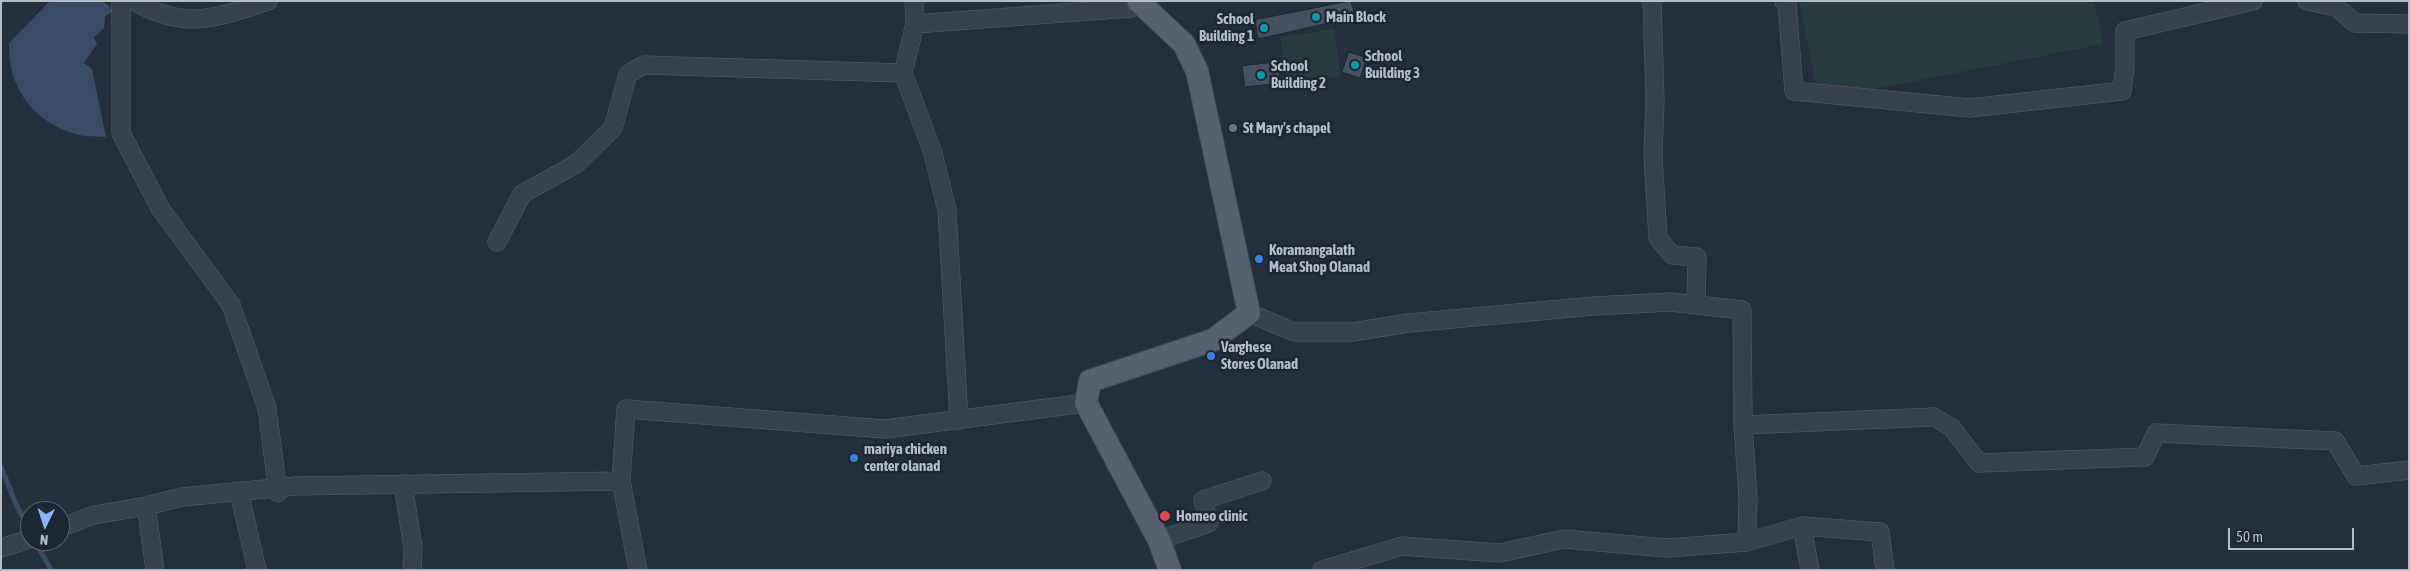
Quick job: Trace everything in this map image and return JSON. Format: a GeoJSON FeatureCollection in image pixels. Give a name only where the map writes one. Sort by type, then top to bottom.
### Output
{"type":"FeatureCollection","features":[{"type":"Feature","properties":{"kind":"main road"},"geometry":{"type":"LineString","coordinates":[[1138,1],[1184,44],[1196,71],[1249,313],[1213,340],[1090,381],[1086,403],[1159,540],[1170,570]]}},
{"type":"Feature","properties":{"kind":"street"},"geometry":{"type":"LineString","coordinates":[[121,1],[121,133],[160,208],[231,304],[267,408],[278,490]]}},
{"type":"Feature","properties":{"kind":"street"},"geometry":{"type":"LineString","coordinates":[[134,1],[148,9],[181,20],[218,18],[268,1]]}},
{"type":"Feature","properties":{"kind":"street"},"geometry":{"type":"LineString","coordinates":[[914,1],[915,24],[903,73],[933,153],[947,210],[959,420]]}},
{"type":"Feature","properties":{"kind":"street"},"geometry":{"type":"LineString","coordinates":[[915,24],[1131,8],[1132,1]]}},
{"type":"Feature","properties":{"kind":"street"},"geometry":{"type":"LineString","coordinates":[[1652,1],[1655,100],[1653,156],[1658,238],[1672,254],[1697,257],[1696,305]]}},
{"type":"Feature","properties":{"kind":"street"},"geometry":{"type":"LineString","coordinates":[[1784,1],[1787,4],[1791,39],[1794,91],[1970,108],[2122,91],[2125,66],[2125,31],[2253,1]]}},
{"type":"Feature","properties":{"kind":"street"},"geometry":{"type":"LineString","coordinates":[[2307,1],[2337,4],[2354,23],[2409,24]]}},
{"type":"Feature","properties":{"kind":"street"},"geometry":{"type":"LineString","coordinates":[[497,242],[522,194],[576,164],[613,128],[628,74],[644,65],[903,73]]}},
{"type":"Feature","properties":{"kind":"street"},"geometry":{"type":"LineString","coordinates":[[1249,313],[1294,332],[1352,332],[1409,323],[1594,306],[1670,302],[1742,310],[1743,425],[1748,497],[1746,542]]}},
{"type":"Feature","properties":{"kind":"street"},"geometry":{"type":"LineString","coordinates":[[638,570],[622,481],[626,409],[885,429],[1086,403]]}},
{"type":"Feature","properties":{"kind":"street"},"geometry":{"type":"LineString","coordinates":[[1743,425],[1934,417],[1952,428],[1979,463],[2144,457],[2156,433],[2335,441],[2356,476],[2409,470]]}},
{"type":"Feature","properties":{"kind":"street"},"geometry":{"type":"LineString","coordinates":[[70,524],[94,515],[146,506],[182,497],[238,492],[403,484],[622,481]]}},
{"type":"Feature","properties":{"kind":"street"},"geometry":{"type":"LineString","coordinates":[[1159,540],[1209,523],[1203,500],[1262,481]]}},
{"type":"Feature","properties":{"kind":"street"},"geometry":{"type":"LineString","coordinates":[[403,484],[413,548],[412,570]]}},
{"type":"Feature","properties":{"kind":"street"},"geometry":{"type":"LineString","coordinates":[[238,492],[257,570]]}},
{"type":"Feature","properties":{"kind":"street"},"geometry":{"type":"LineString","coordinates":[[146,506],[155,570]]}},
{"type":"Feature","properties":{"kind":"street"},"geometry":{"type":"LineString","coordinates":[[1802,526],[1810,570]]}},
{"type":"Feature","properties":{"kind":"street"},"geometry":{"type":"LineString","coordinates":[[1322,570],[1402,546],[1500,553],[1564,539],[1667,548],[1746,542],[1802,526],[1880,532],[1885,570]]}},
{"type":"Feature","properties":{"kind":"street"},"geometry":{"type":"LineString","coordinates":[[1,548],[20,541]]}},
{"type":"Feature","properties":{"kind":"green space"},"geometry":{"type":"Polygon","coordinates":[[[1799,1],[2094,1],[2103,44],[1819,100],[1799,1]]]}},
{"type":"Feature","properties":{"kind":"green space"},"geometry":{"type":"Polygon","coordinates":[[[1334,29],[1341,76],[1287,84],[1280,37],[1334,29]]]}},
{"type":"Feature","properties":{"kind":"water"},"geometry":{"type":"Polygon","coordinates":[[[50,1],[103,1],[114,11],[105,16],[104,28],[94,37],[97,44],[84,63],[92,69],[106,137],[79,135],[60,128],[35,111],[18,88],[10,59],[9,43],[50,1]]]}},
{"type":"Feature","properties":{"kind":"building","name":"Main Block"},"geometry":{"type":"Polygon","coordinates":[[[1351,1],[1355,17],[1258,39],[1255,20],[1351,1]]]}},
{"type":"Feature","properties":{"kind":"building","name":"School Building 3"},"geometry":{"type":"Polygon","coordinates":[[[1349,52],[1367,58],[1360,78],[1342,72],[1349,52]]]}},
{"type":"Feature","properties":{"kind":"building","name":"School Building 2"},"geometry":{"type":"Polygon","coordinates":[[[1278,62],[1280,83],[1245,87],[1242,66],[1278,62]]]}},
{"type":"Feature","properties":{"kind":"waterway"},"geometry":{"type":"LineString","coordinates":[[1,467],[20,512]]}},
{"type":"Feature","properties":{"kind":"waterway"},"geometry":{"type":"LineString","coordinates":[[41,551],[51,570]]}},
{"type":"Feature","properties":{"kind":"place","name":"Main Block"},"geometry":{"type":"Point","coordinates":[1316,17]}},
{"type":"Feature","properties":{"kind":"place","name":"School Building 1"},"geometry":{"type":"Point","coordinates":[1264,28]}},
{"type":"Feature","properties":{"kind":"place","name":"School Building 3"},"geometry":{"type":"Point","coordinates":[1355,65]}},
{"type":"Feature","properties":{"kind":"place","name":"School Building 2"},"geometry":{"type":"Point","coordinates":[1261,75]}},
{"type":"Feature","properties":{"kind":"place","name":"St Mary's chapel"},"geometry":{"type":"Point","coordinates":[1233,128]}},
{"type":"Feature","properties":{"kind":"place","name":"Koramangalath Meat Shop Olanad"},"geometry":{"type":"Point","coordinates":[1259,259]}},
{"type":"Feature","properties":{"kind":"place","name":"Varghese Stores Olanad"},"geometry":{"type":"Point","coordinates":[1211,356]}},
{"type":"Feature","properties":{"kind":"place","name":"mariya chicken center olanad"},"geometry":{"type":"Point","coordinates":[854,458]}},
{"type":"Feature","properties":{"kind":"place","name":"Homeo clinic"},"geometry":{"type":"Point","coordinates":[1165,516]}}]}
